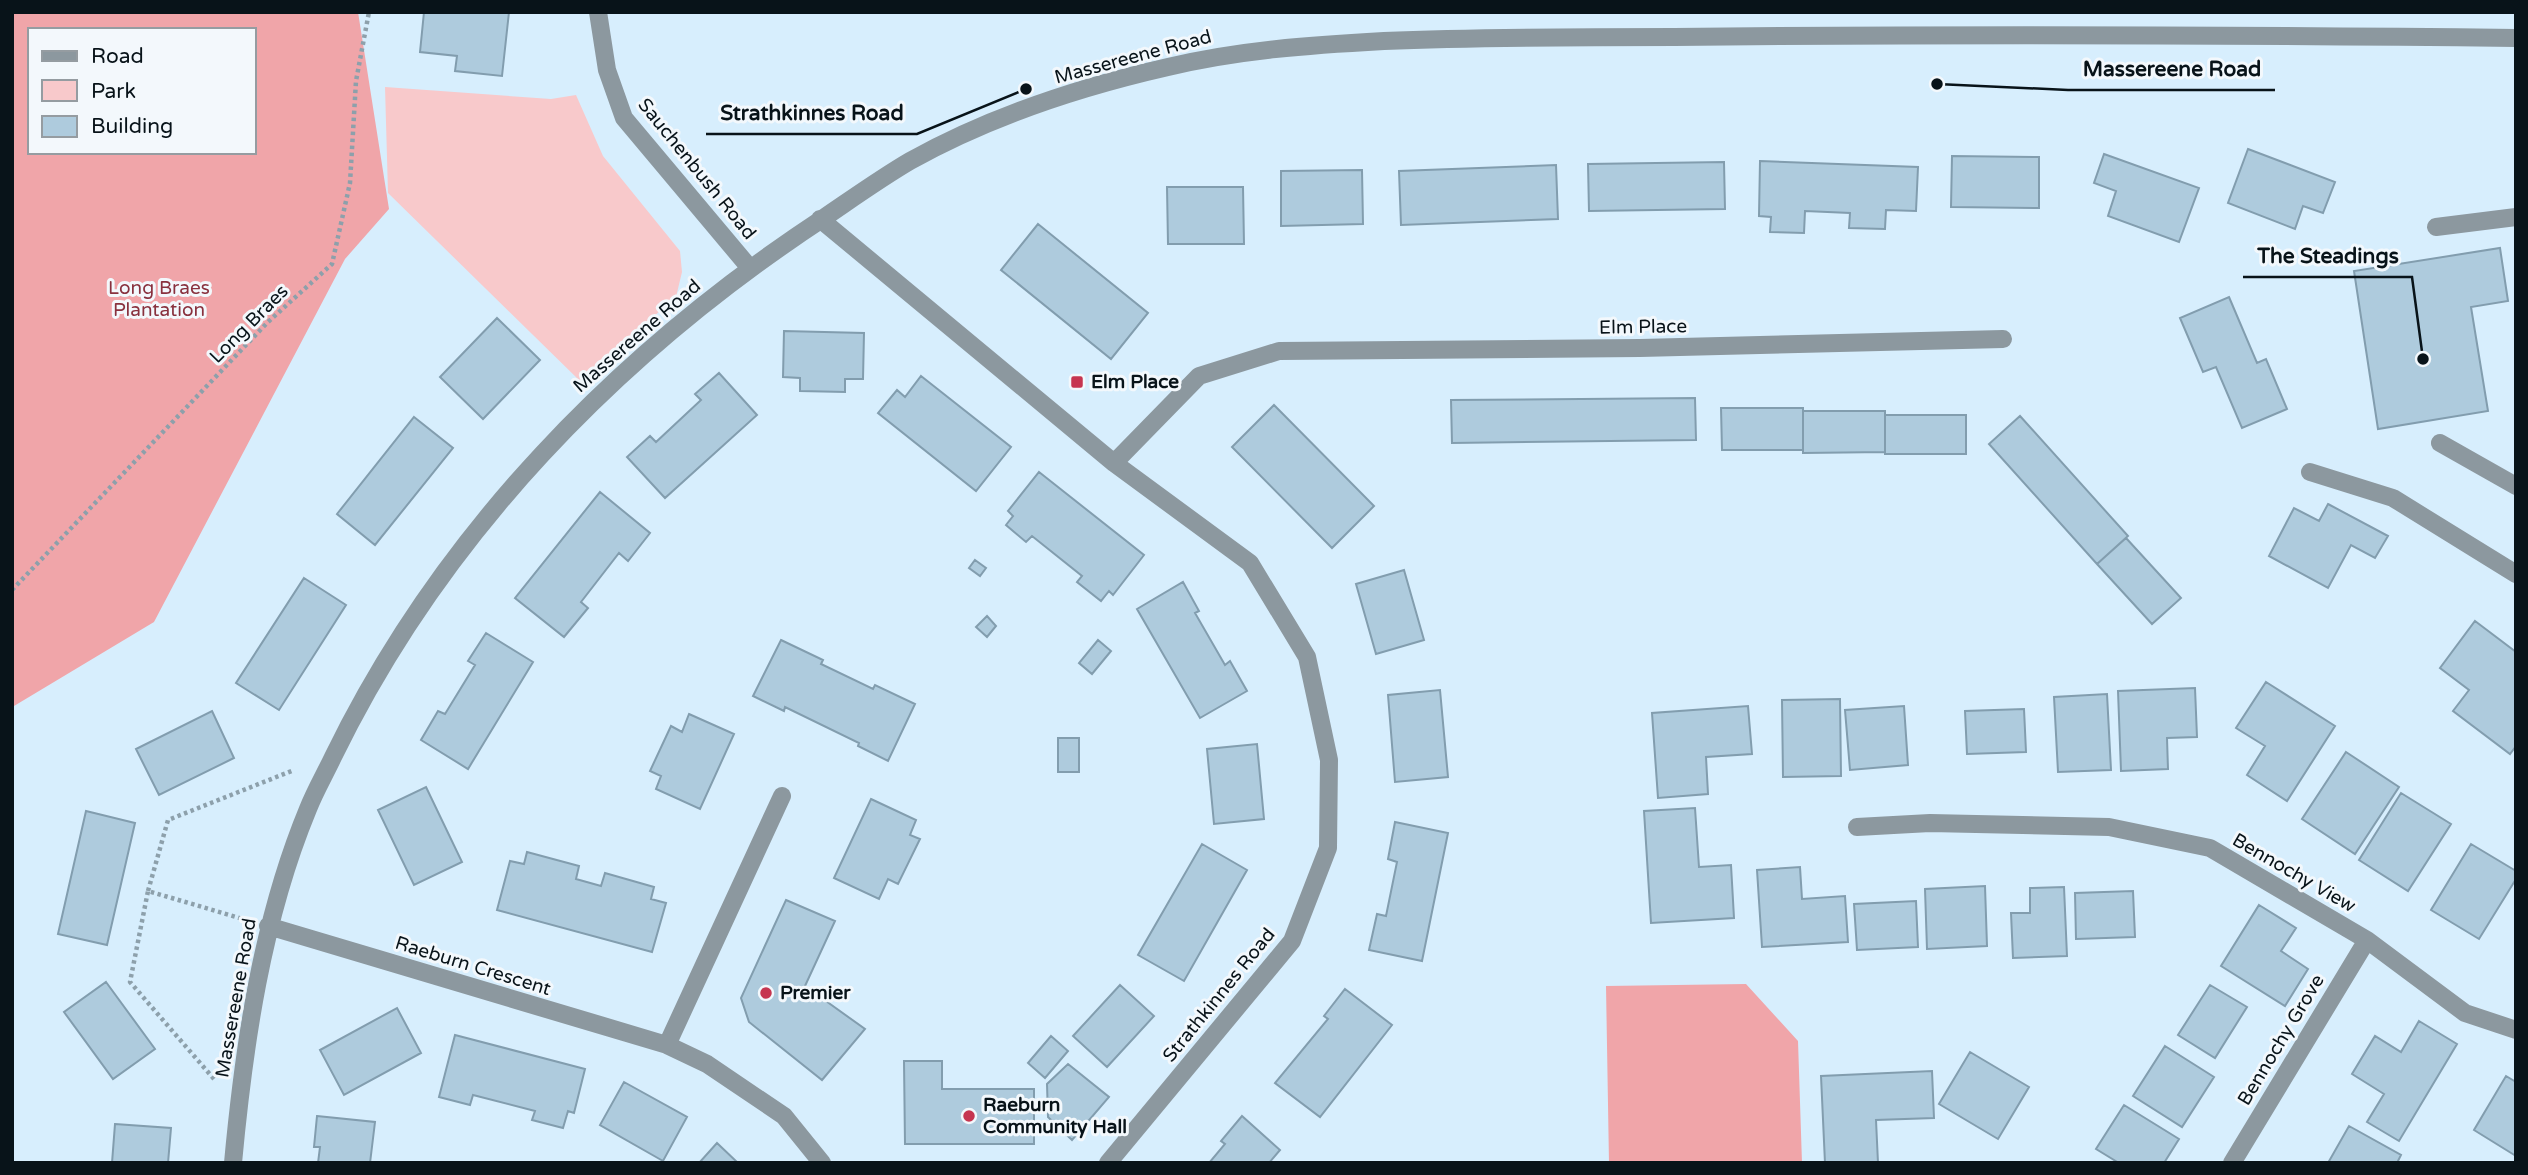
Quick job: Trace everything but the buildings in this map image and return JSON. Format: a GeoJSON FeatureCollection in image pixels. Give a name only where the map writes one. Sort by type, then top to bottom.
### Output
{"type":"FeatureCollection","features":[{"type":"Feature","properties":{"kind":"street","name":"Sauchenbush Road"},"geometry":{"type":"LineString","coordinates":[[598,12],[607,70],[624,117],[749,267]]}},
{"type":"Feature","properties":{"kind":"street","name":"Massereene Road"},"geometry":{"type":"LineString","coordinates":[[233,1163],[238,1107],[268,926],[307,810],[382,663],[408,622],[481,523],[543,452],[613,380],[749,267],[908,162],[1007,117],[1091,86],[1173,65],[1249,51],[1442,39],[2200,34],[2516,38]]}},
{"type":"Feature","properties":{"kind":"street"},"geometry":{"type":"LineString","coordinates":[[2437,227],[2516,217]]}},
{"type":"Feature","properties":{"kind":"street","name":"Strathkinnes Road"},"geometry":{"type":"LineString","coordinates":[[820,219],[1114,463],[1250,563],[1307,657],[1329,760],[1328,848],[1292,941],[1108,1163]]}},
{"type":"Feature","properties":{"kind":"street","name":"Elm Place"},"geometry":{"type":"LineString","coordinates":[[1114,463],[1199,376],[1279,351],[1640,348],[2003,339]]}},
{"type":"Feature","properties":{"kind":"street"},"geometry":{"type":"LineString","coordinates":[[2440,443],[2516,486]]}},
{"type":"Feature","properties":{"kind":"street"},"geometry":{"type":"LineString","coordinates":[[2310,472],[2393,498],[2516,574]]}},
{"type":"Feature","properties":{"kind":"street"},"geometry":{"type":"LineString","coordinates":[[667,1045],[782,796]]}},
{"type":"Feature","properties":{"kind":"street","name":"Bennochy View"},"geometry":{"type":"LineString","coordinates":[[1857,827],[1930,823],[2109,827],[2210,848],[2367,940],[2465,1013],[2516,1030]]}},
{"type":"Feature","properties":{"kind":"street","name":"Raeburn Crescent"},"geometry":{"type":"LineString","coordinates":[[268,926],[667,1045],[707,1064],[784,1116],[822,1163]]}},
{"type":"Feature","properties":{"kind":"street","name":"Bennochy Grove"},"geometry":{"type":"LineString","coordinates":[[2232,1163],[2367,940]]}},
{"type":"Feature","properties":{"kind":"path","name":"Long Braes"},"geometry":{"type":"LineString","coordinates":[[12,590],[268,322],[332,264],[351,183],[356,81],[369,12]]}},
{"type":"Feature","properties":{"kind":"path"},"geometry":{"type":"LineString","coordinates":[[238,1107],[130,982],[148,891],[168,820],[335,754]]}},
{"type":"Feature","properties":{"kind":"path"},"geometry":{"type":"LineString","coordinates":[[148,891],[268,926]]}},
{"type":"Feature","properties":{"kind":"green space","name":"Long Braes Plantation"},"geometry":{"type":"Polygon","coordinates":[[[12,12],[358,12],[389,209],[345,259],[154,622],[12,709],[12,12]]]}},
{"type":"Feature","properties":{"kind":"green space"},"geometry":{"type":"Polygon","coordinates":[[[385,87],[551,99],[576,95],[603,156],[680,251],[682,272],[676,297],[580,381],[388,193],[385,87]]]}},
{"type":"Feature","properties":{"kind":"green space"},"geometry":{"type":"Polygon","coordinates":[[[1746,984],[1798,1041],[1802,1163],[1609,1163],[1606,986],[1746,984]]]}},
{"type":"Feature","properties":{"kind":"place","name":"Massereene Road"},"geometry":{"type":"Point","coordinates":[1937,84]}},
{"type":"Feature","properties":{"kind":"place","name":"Strathkinnes Road"},"geometry":{"type":"Point","coordinates":[1026,89]}},
{"type":"Feature","properties":{"kind":"place","name":"The Steadings"},"geometry":{"type":"Point","coordinates":[2423,359]}},
{"type":"Feature","properties":{"kind":"place","name":"Elm Place"},"geometry":{"type":"Point","coordinates":[1077,382]}},
{"type":"Feature","properties":{"kind":"place","name":"Premier"},"geometry":{"type":"Point","coordinates":[766,993]}},
{"type":"Feature","properties":{"kind":"place","name":"Raeburn Community Hall"},"geometry":{"type":"Point","coordinates":[969,1116]}}]}
